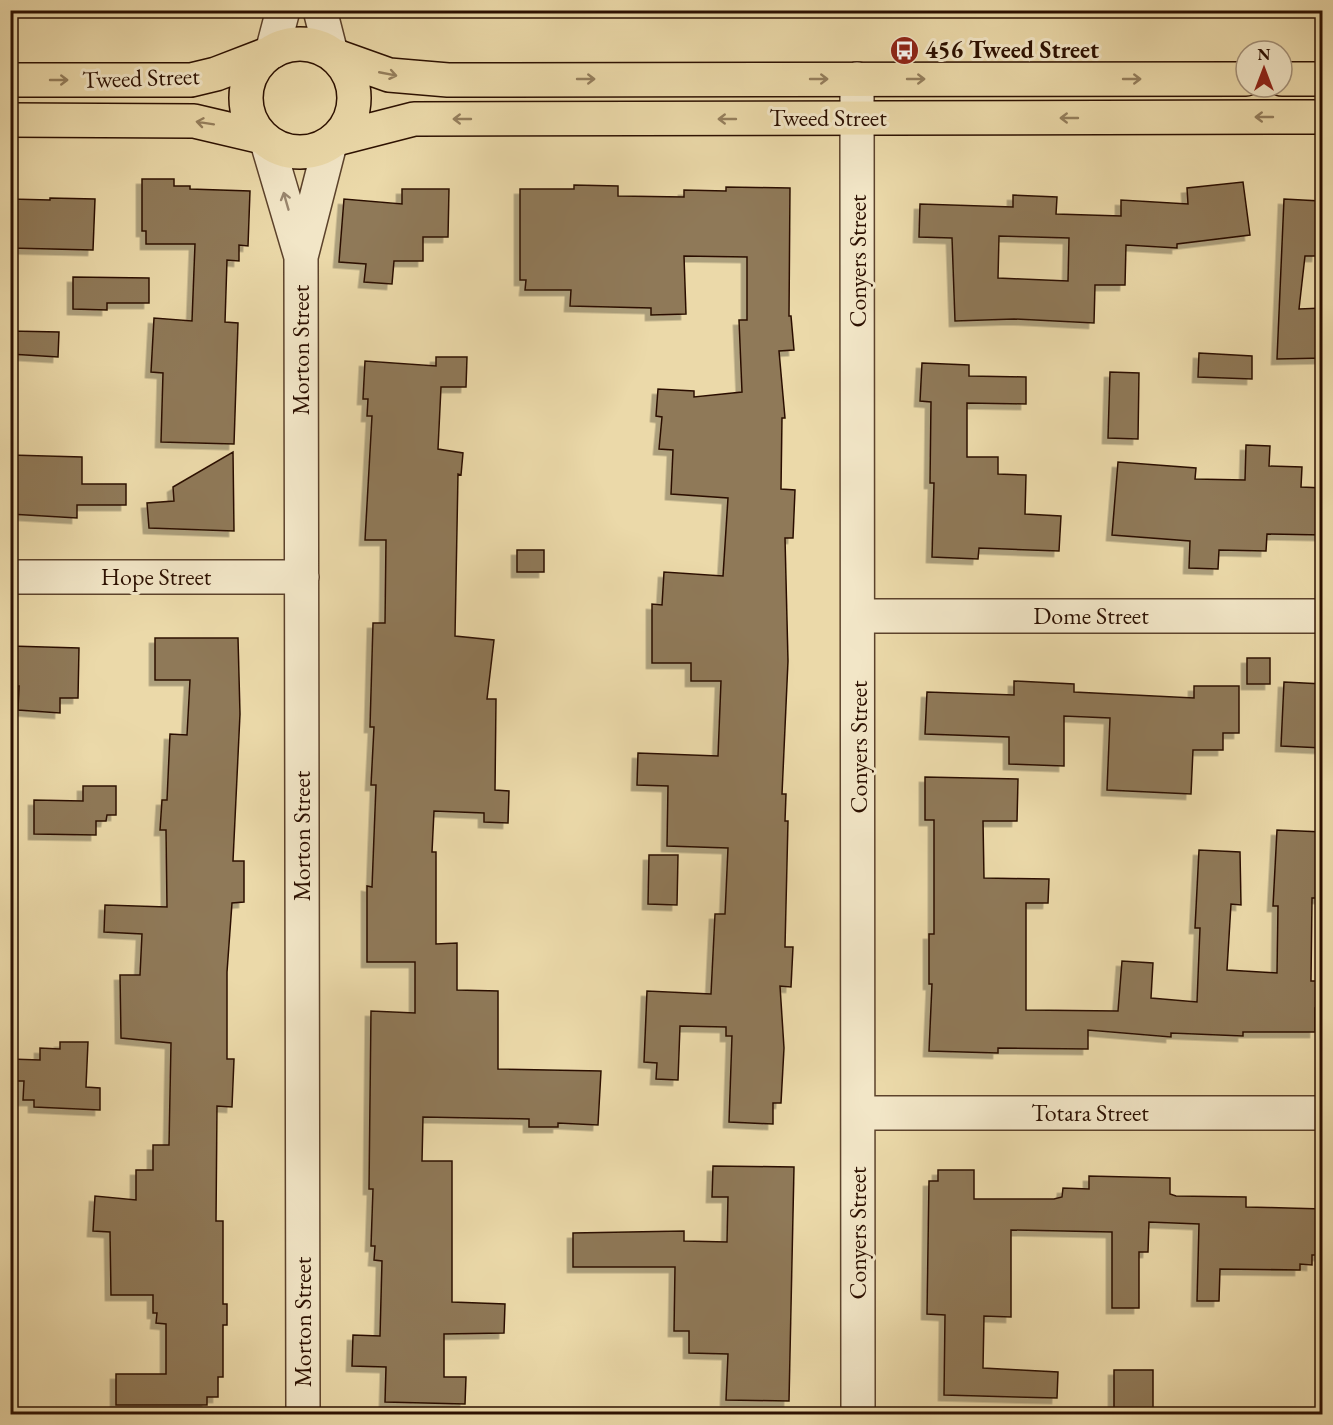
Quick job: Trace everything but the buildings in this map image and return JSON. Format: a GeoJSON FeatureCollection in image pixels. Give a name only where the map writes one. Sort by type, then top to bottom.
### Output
{"type":"FeatureCollection","features":[{"type":"Feature","properties":{"kind":"main road"},"geometry":{"type":"LineString","coordinates":[[291,44],[302,44],[332,54],[348,71],[355,100],[350,121],[333,141],[302,153],[280,149],[264,139],[249,117],[246,94],[252,72],[270,53],[291,44]]}},
{"type":"Feature","properties":{"kind":"main road","name":"Tweed Street"},"geometry":{"type":"LineString","coordinates":[[10,80],[191,80],[216,74],[270,53]]}},
{"type":"Feature","properties":{"kind":"main road","name":"Tweed Street"},"geometry":{"type":"LineString","coordinates":[[332,54],[379,72],[421,79],[1234,79]]}},
{"type":"Feature","properties":{"kind":"main road"},"geometry":{"type":"LineString","coordinates":[[1294,79],[1323,79]]}},
{"type":"Feature","properties":{"kind":"main road","name":"Tweed Street"},"geometry":{"type":"LineString","coordinates":[[333,141],[414,119],[1323,117]]}},
{"type":"Feature","properties":{"kind":"main road","name":"Tweed Street"},"geometry":{"type":"LineString","coordinates":[[10,120],[194,121],[264,139]]}},
{"type":"Feature","properties":{"kind":"street"},"geometry":{"type":"LineString","coordinates":[[270,53],[283,10]]}},
{"type":"Feature","properties":{"kind":"street"},"geometry":{"type":"LineString","coordinates":[[320,10],[332,54]]}},
{"type":"Feature","properties":{"kind":"street","name":"Conyers Street"},"geometry":{"type":"LineString","coordinates":[[857,79],[858,1414]]}},
{"type":"Feature","properties":{"kind":"street","name":"Morton Street"},"geometry":{"type":"LineString","coordinates":[[264,139],[301,271]]}},
{"type":"Feature","properties":{"kind":"street","name":"Morton Street"},"geometry":{"type":"LineString","coordinates":[[303,1414],[301,271],[333,141]]}},
{"type":"Feature","properties":{"kind":"street","name":"Hope Street"},"geometry":{"type":"LineString","coordinates":[[10,577],[302,577]]}},
{"type":"Feature","properties":{"kind":"street","name":"Dome Street"},"geometry":{"type":"LineString","coordinates":[[859,616],[1323,616]]}},
{"type":"Feature","properties":{"kind":"street","name":"Totara Street"},"geometry":{"type":"LineString","coordinates":[[858,1113],[1323,1113]]}},
{"type":"Feature","properties":{"kind":"place","name":"456 Tweed Street"},"geometry":{"type":"Point","coordinates":[904,50]}}]}
